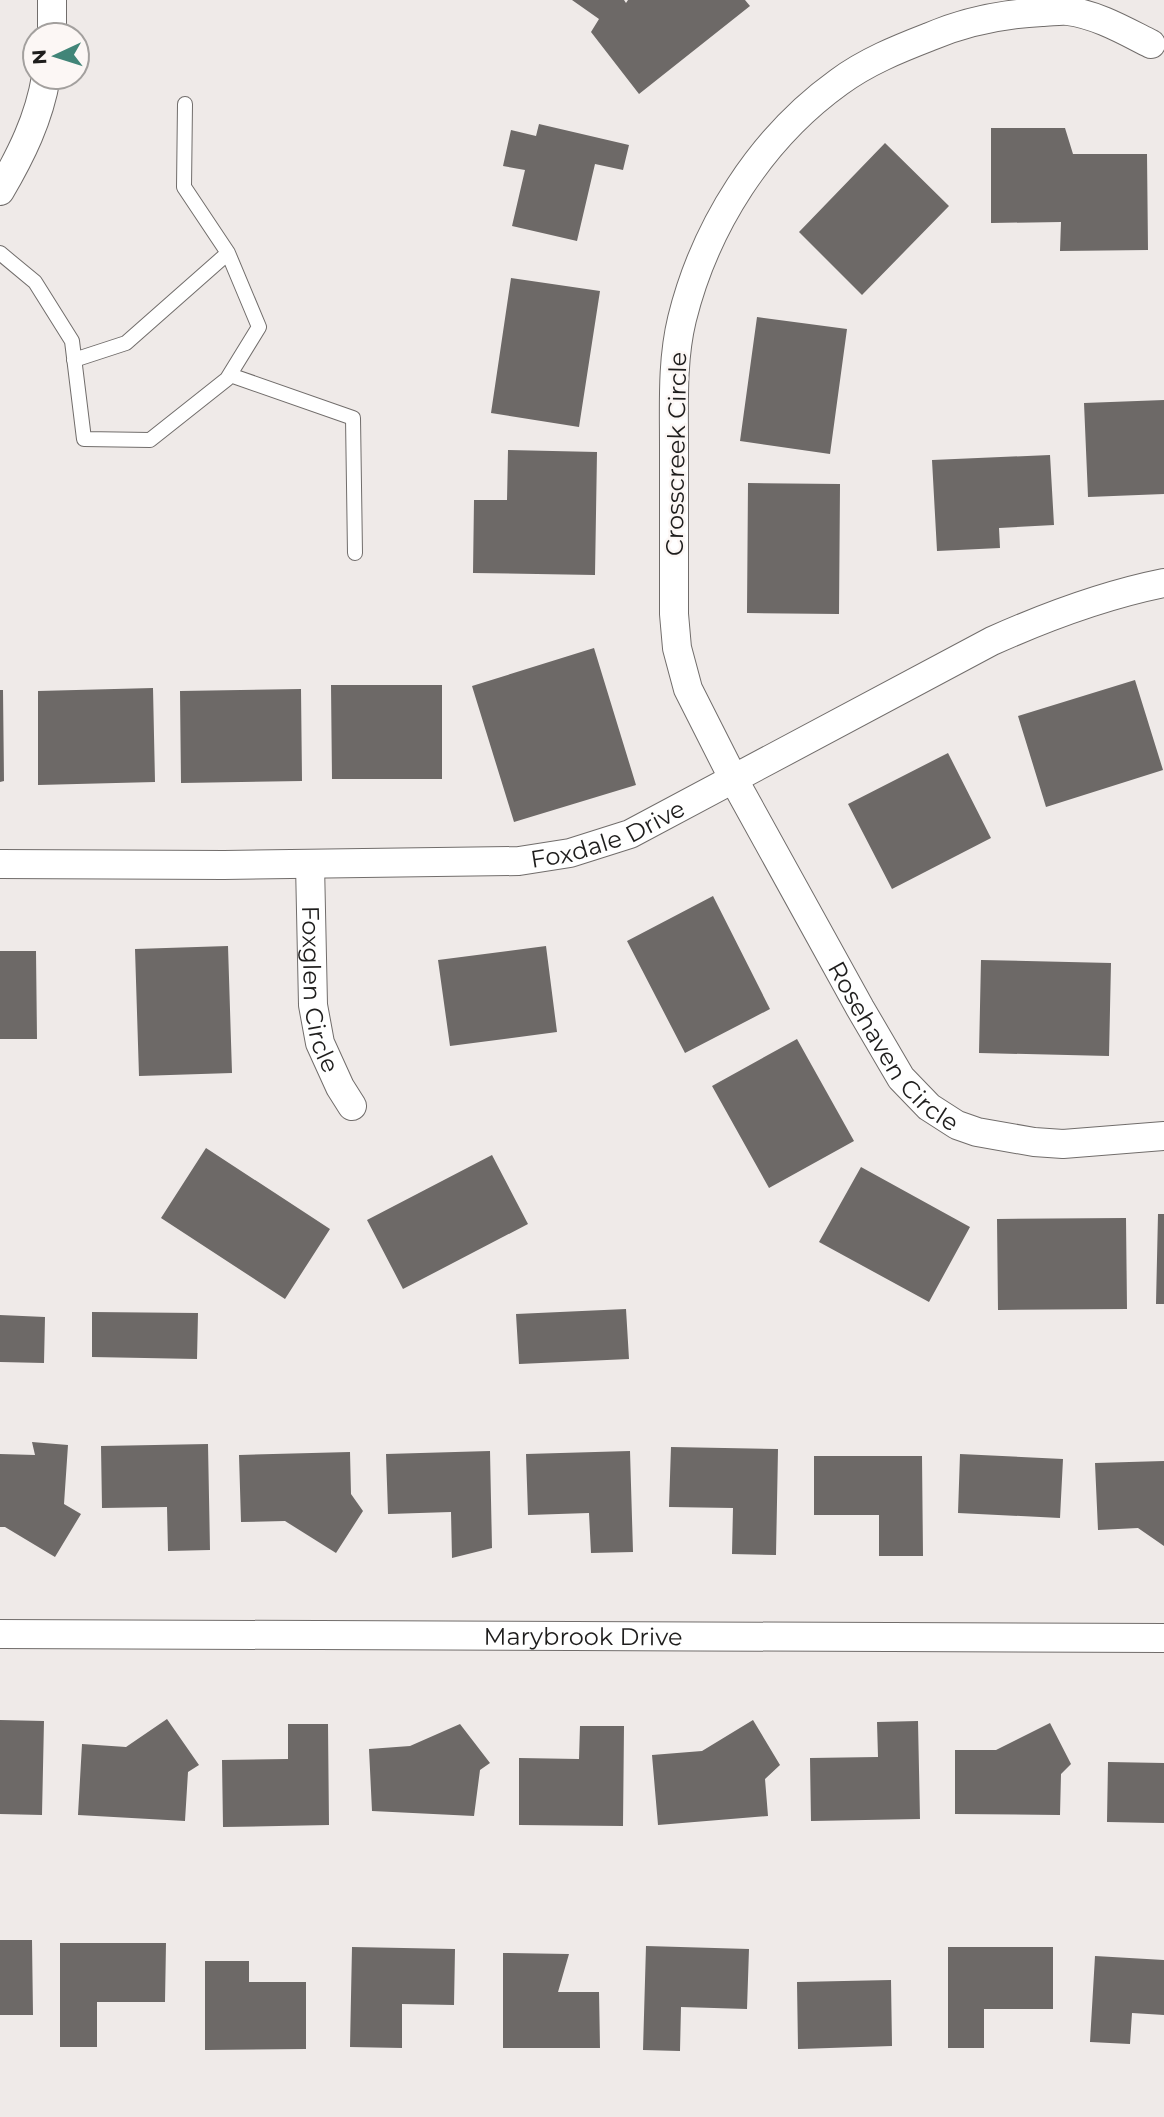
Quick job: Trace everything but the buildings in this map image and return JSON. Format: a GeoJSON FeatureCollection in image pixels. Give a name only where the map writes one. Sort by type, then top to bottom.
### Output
{"type":"FeatureCollection","features":[{"type":"Feature","properties":{"kind":"street"},"geometry":{"type":"LineString","coordinates":[[52,0],[52,21]]}},
{"type":"Feature","properties":{"kind":"street","name":"Crosscreek Circle"},"geometry":{"type":"LineString","coordinates":[[734,780],[688,689],[677,648],[674,614],[674,377],[681,321],[695,272],[722,215],[754,167],[794,120],[840,81],[891,52],[947,29],[1013,13],[1068,11],[1109,23],[1151,44]]}},
{"type":"Feature","properties":{"kind":"street"},"geometry":{"type":"LineString","coordinates":[[0,191],[23,150],[44,91]]}},
{"type":"Feature","properties":{"kind":"street","name":"Foxdale Drive"},"geometry":{"type":"LineString","coordinates":[[0,864],[519,861],[570,853],[630,834],[992,640],[1051,615],[1130,590],[1164,583]]}},
{"type":"Feature","properties":{"kind":"street","name":"Rosehaven Circle"},"geometry":{"type":"LineString","coordinates":[[734,780],[901,1078],[929,1107],[957,1125],[978,1132],[1034,1142],[1063,1143],[1164,1136]]}},
{"type":"Feature","properties":{"kind":"street","name":"Foxglen Circle"},"geometry":{"type":"LineString","coordinates":[[310,864],[313,1005],[320,1043],[352,1106]]}},
{"type":"Feature","properties":{"kind":"street","name":"Marybrook Drive"},"geometry":{"type":"LineString","coordinates":[[0,1634],[1164,1637]]}},
{"type":"Feature","properties":{"kind":"lane"},"geometry":{"type":"LineString","coordinates":[[0,253],[35,282],[72,341],[84,439],[150,440],[230,375],[259,327],[228,253],[184,187],[185,104]]}},
{"type":"Feature","properties":{"kind":"lane"},"geometry":{"type":"LineString","coordinates":[[74,360],[126,344],[228,253]]}},
{"type":"Feature","properties":{"kind":"lane"},"geometry":{"type":"LineString","coordinates":[[230,375],[353,418],[355,553]]}}]}
